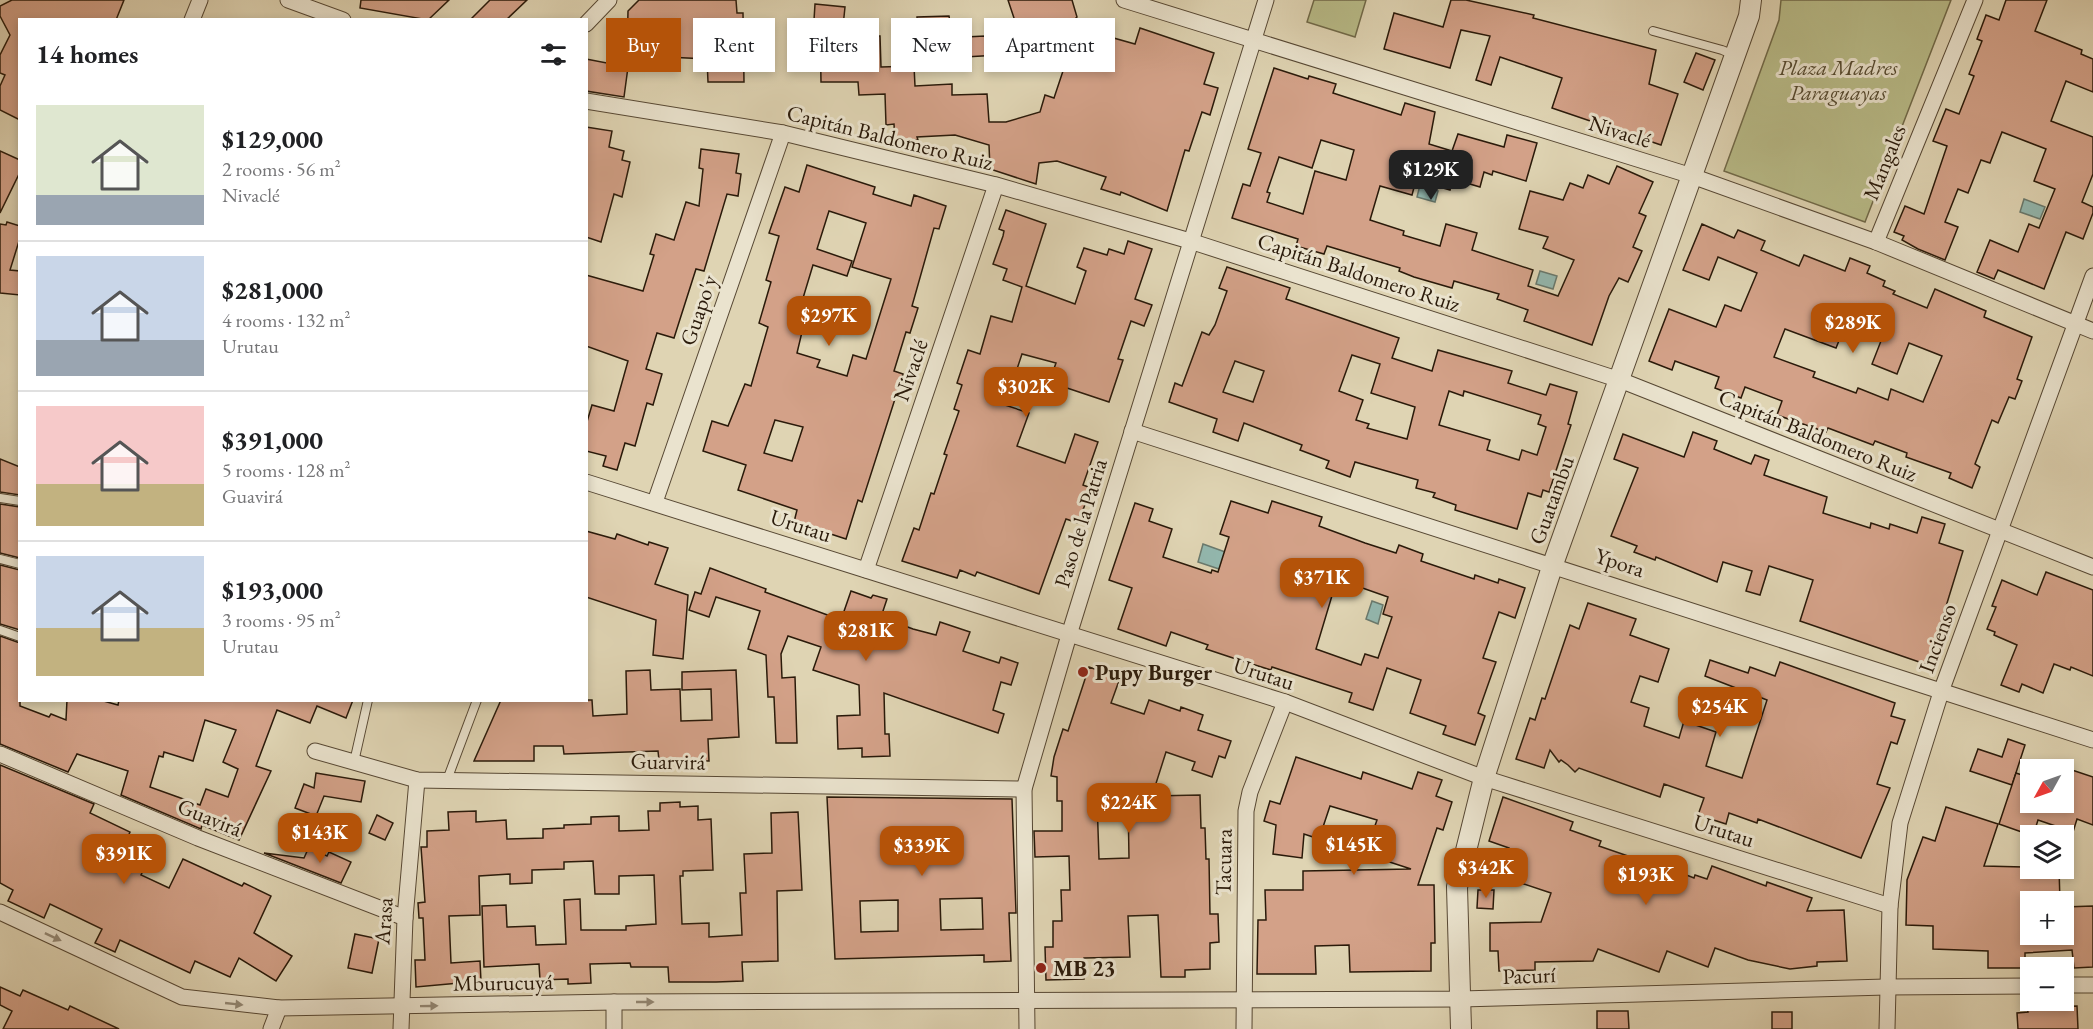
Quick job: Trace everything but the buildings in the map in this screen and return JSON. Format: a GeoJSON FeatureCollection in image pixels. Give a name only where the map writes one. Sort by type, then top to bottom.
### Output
{"type":"FeatureCollection","features":[{"type":"Feature","properties":{"kind":"street"},"geometry":{"type":"LineString","coordinates":[[193,18],[200,0]]}},
{"type":"Feature","properties":{"kind":"street"},"geometry":{"type":"LineString","coordinates":[[288,0],[338,18]]}},
{"type":"Feature","properties":{"kind":"street"},"geometry":{"type":"LineString","coordinates":[[588,22],[609,0]]}},
{"type":"Feature","properties":{"kind":"street","name":"Nivaclé"},"geometry":{"type":"LineString","coordinates":[[1124,0],[1692,177],[1876,242],[2093,331]]}},
{"type":"Feature","properties":{"kind":"street","name":"Paso de la Patria"},"geometry":{"type":"LineString","coordinates":[[1027,1029],[1024,789],[1069,635],[1266,0]]}},
{"type":"Feature","properties":{"kind":"street","name":"Guatambu"},"geometry":{"type":"LineString","coordinates":[[1461,1029],[1457,886],[1484,778],[1553,564],[1735,56],[1749,16],[1751,0]]}},
{"type":"Feature","properties":{"kind":"street","name":"Mangales"},"geometry":{"type":"LineString","coordinates":[[1876,242],[1975,0]]}},
{"type":"Feature","properties":{"kind":"street","name":"Capitán Baldomero Ruiz"},"geometry":{"type":"LineString","coordinates":[[588,101],[783,133],[996,185],[1190,241],[1620,380],[2093,567]]}},
{"type":"Feature","properties":{"kind":"street","name":"Guapo'y"},"geometry":{"type":"LineString","coordinates":[[655,502],[783,133]]}},
{"type":"Feature","properties":{"kind":"street","name":"Nivaclé"},"geometry":{"type":"LineString","coordinates":[[866,570],[996,185]]}},
{"type":"Feature","properties":{"kind":"street","name":"Incienso"},"geometry":{"type":"LineString","coordinates":[[1887,1029],[1886,987],[1890,906],[1900,823],[1942,689],[2093,276]]}},
{"type":"Feature","properties":{"kind":"street","name":"Ypora"},"geometry":{"type":"LineString","coordinates":[[1132,431],[1942,689],[2093,740]]}},
{"type":"Feature","properties":{"kind":"street","name":"Urutau"},"geometry":{"type":"LineString","coordinates":[[588,483],[1285,702],[1484,778],[1890,906]]}},
{"type":"Feature","properties":{"kind":"street","name":"Tacuara"},"geometry":{"type":"LineString","coordinates":[[1244,1029],[1246,811],[1250,792],[1285,702]]}},
{"type":"Feature","properties":{"kind":"street","name":"Guarvirá"},"geometry":{"type":"LineString","coordinates":[[315,751],[417,780],[1024,789]]}},
{"type":"Feature","properties":{"kind":"street","name":"Guavirá"},"geometry":{"type":"LineString","coordinates":[[0,754],[198,838],[405,918]]}},
{"type":"Feature","properties":{"kind":"street","name":"Arasa"},"geometry":{"type":"LineString","coordinates":[[401,1029],[405,918],[417,780]]}},
{"type":"Feature","properties":{"kind":"street","name":"Mburucuyá"},"geometry":{"type":"LineString","coordinates":[[0,912],[182,997],[279,1008],[614,1002],[1027,1000]]}},
{"type":"Feature","properties":{"kind":"street"},"geometry":{"type":"LineString","coordinates":[[2074,985],[2093,985]]}},
{"type":"Feature","properties":{"kind":"street","name":"Pacurí"},"geometry":{"type":"LineString","coordinates":[[1027,1000],[1461,999],[1886,987],[2020,986]]}},
{"type":"Feature","properties":{"kind":"street"},"geometry":{"type":"LineString","coordinates":[[614,1002],[614,1029]]}},
{"type":"Feature","properties":{"kind":"street"},"geometry":{"type":"LineString","coordinates":[[271,1029],[279,1008]]}},
{"type":"Feature","properties":{"kind":"lane"},"geometry":{"type":"LineString","coordinates":[[1653,31],[1722,50],[1735,56]]}},
{"type":"Feature","properties":{"kind":"lane"},"geometry":{"type":"LineString","coordinates":[[0,498],[18,501]]}},
{"type":"Feature","properties":{"kind":"lane"},"geometry":{"type":"LineString","coordinates":[[0,559],[18,564]]}},
{"type":"Feature","properties":{"kind":"lane"},"geometry":{"type":"LineString","coordinates":[[0,630],[18,636]]}},
{"type":"Feature","properties":{"kind":"lane"},"geometry":{"type":"LineString","coordinates":[[354,762],[368,702]]}},
{"type":"Feature","properties":{"kind":"lane"},"geometry":{"type":"LineString","coordinates":[[447,780],[476,702]]}},
{"type":"Feature","properties":{"kind":"green space"},"geometry":{"type":"Polygon","coordinates":[[[1314,0],[1366,0],[1355,37],[1307,22],[1314,0]]]}},
{"type":"Feature","properties":{"kind":"green space","name":"Plaza Madres Paraguayas"},"geometry":{"type":"Polygon","coordinates":[[[1781,0],[1951,0],[1865,222],[1724,171],[1779,20],[1781,0]]]}},
{"type":"Feature","properties":{"kind":"water"},"geometry":{"type":"Polygon","coordinates":[[[1420,185],[1438,191],[1435,202],[1417,197],[1420,185]]]}},
{"type":"Feature","properties":{"kind":"water"},"geometry":{"type":"Polygon","coordinates":[[[2024,199],[2045,207],[2040,219],[2020,212],[2024,199]]]}},
{"type":"Feature","properties":{"kind":"water"},"geometry":{"type":"Polygon","coordinates":[[[1540,271],[1557,276],[1553,289],[1536,284],[1540,271]]]}},
{"type":"Feature","properties":{"kind":"water"},"geometry":{"type":"Polygon","coordinates":[[[1203,544],[1228,553],[1222,570],[1198,562],[1203,544]]]}},
{"type":"Feature","properties":{"kind":"water"},"geometry":{"type":"Polygon","coordinates":[[[1372,601],[1383,605],[1378,624],[1366,619],[1372,601]]]}},
{"type":"Feature","properties":{"kind":"place","name":"Pupy Burger"},"geometry":{"type":"Point","coordinates":[1083,672]}},
{"type":"Feature","properties":{"kind":"place","name":"MB 23"},"geometry":{"type":"Point","coordinates":[1041,968]}}]}
